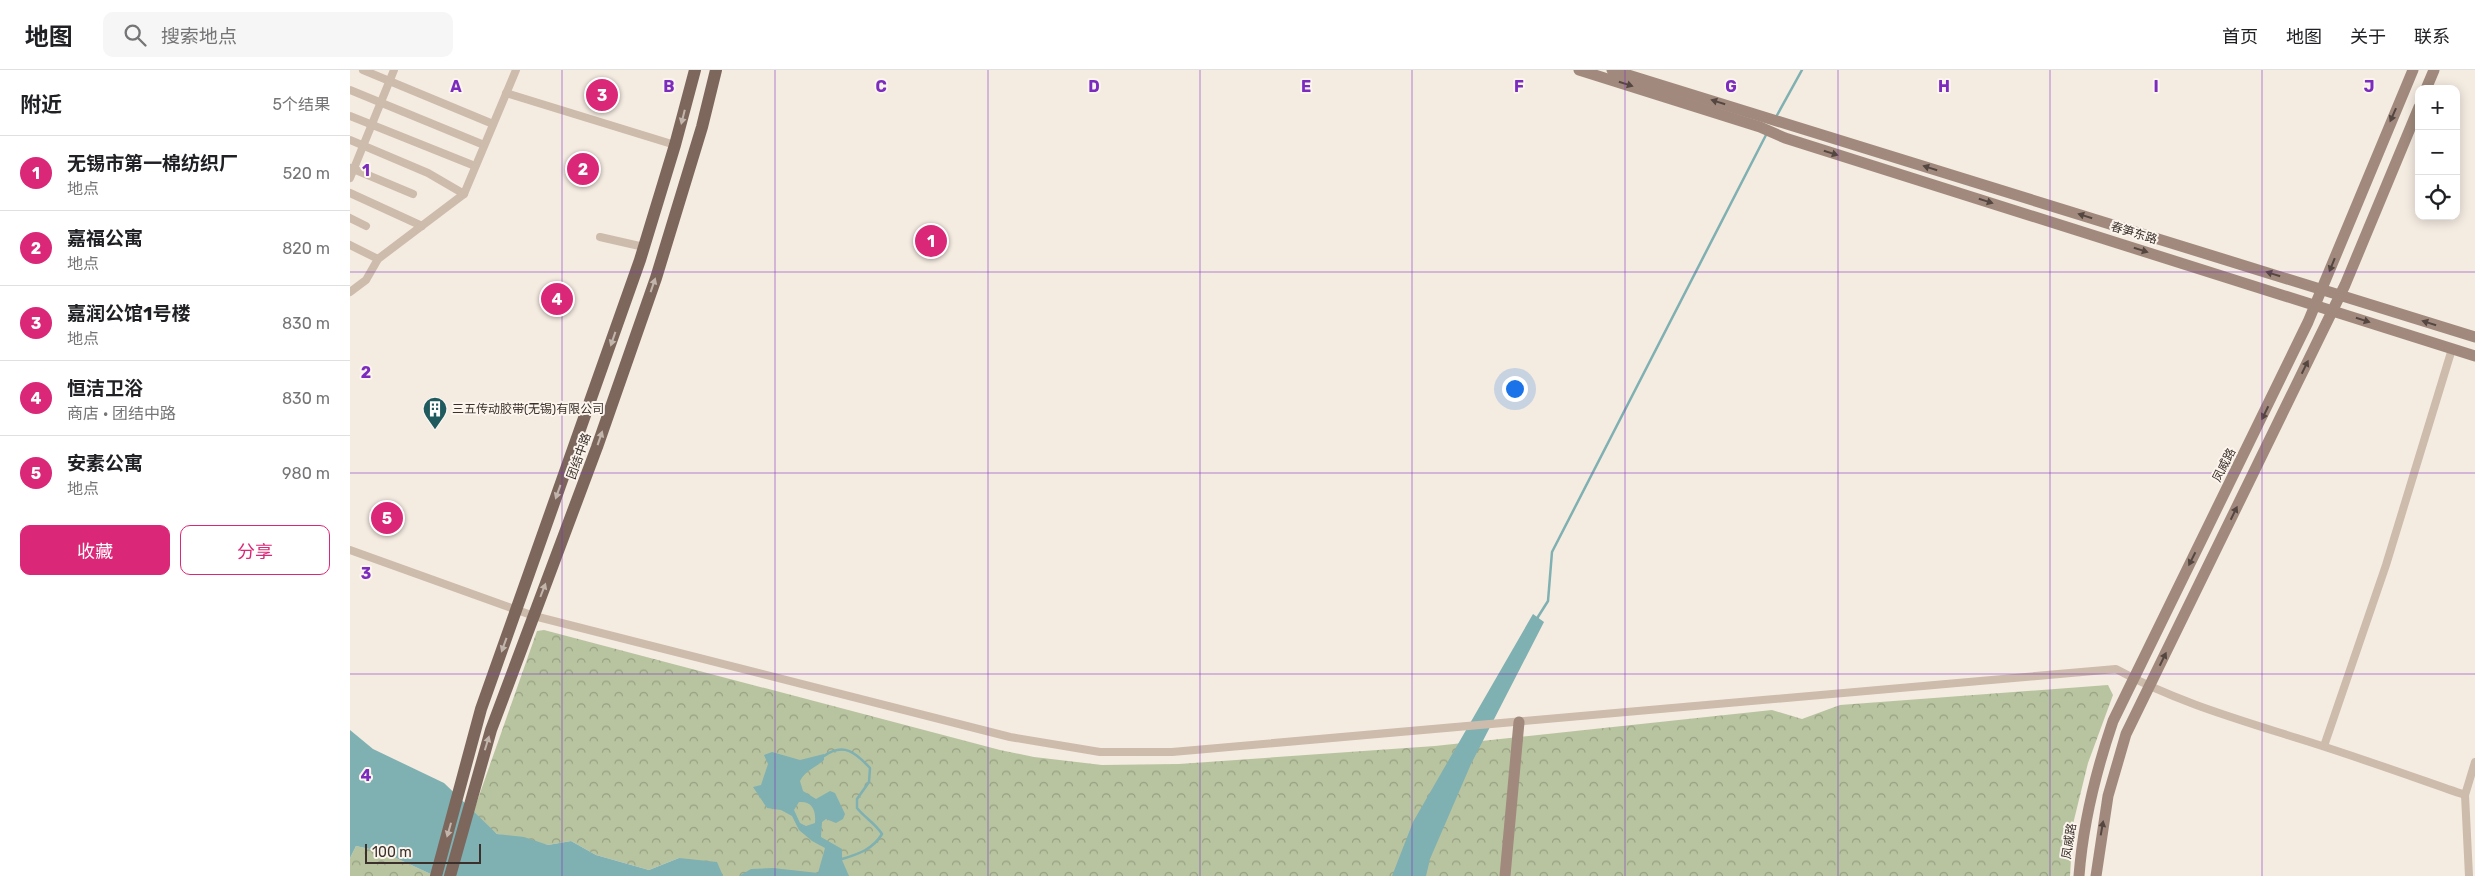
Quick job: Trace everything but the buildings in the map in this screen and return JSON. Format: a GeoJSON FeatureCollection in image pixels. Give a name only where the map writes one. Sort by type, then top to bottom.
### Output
{"type":"FeatureCollection","features":[{"type":"Feature","properties":{"kind":"main road","name":"团结中路"},"geometry":{"type":"LineString","coordinates":[[468,787],[481,709],[644,247],[676,145],[695,70]]}},
{"type":"Feature","properties":{"kind":"main road","name":"团结中路"},"geometry":{"type":"LineString","coordinates":[[468,787],[597,447],[656,278],[702,127],[716,70]]}},
{"type":"Feature","properties":{"kind":"main road"},"geometry":{"type":"LineString","coordinates":[[1579,70],[1762,122]]}},
{"type":"Feature","properties":{"kind":"main road"},"geometry":{"type":"LineString","coordinates":[[1612,70],[1762,122]]}},
{"type":"Feature","properties":{"kind":"main road","name":"凤威路"},"geometry":{"type":"LineString","coordinates":[[2078,876],[2086,824],[2102,754],[2113,721],[2132,678],[2248,448],[2316,305],[2413,70]]}},
{"type":"Feature","properties":{"kind":"main road"},"geometry":{"type":"LineString","coordinates":[[2428,85],[2434,70]]}},
{"type":"Feature","properties":{"kind":"main road"},"geometry":{"type":"LineString","coordinates":[[2096,876],[2102,827],[2116,763],[2126,734],[2340,295],[2415,117]]}},
{"type":"Feature","properties":{"kind":"main road","name":"春笋东路"},"geometry":{"type":"LineString","coordinates":[[1762,122],[1792,125],[2475,337]]}},
{"type":"Feature","properties":{"kind":"main road","name":"春笋东路"},"geometry":{"type":"LineString","coordinates":[[1762,122],[1785,138],[2475,356]]}},
{"type":"Feature","properties":{"kind":"main road"},"geometry":{"type":"LineString","coordinates":[[1505,876],[1519,722]]}},
{"type":"Feature","properties":{"kind":"main road"},"geometry":{"type":"LineString","coordinates":[[436,876],[468,787]]}},
{"type":"Feature","properties":{"kind":"main road"},"geometry":{"type":"LineString","coordinates":[[450,876],[468,787]]}},
{"type":"Feature","properties":{"kind":"street"},"geometry":{"type":"LineString","coordinates":[[363,70],[493,124]]}},
{"type":"Feature","properties":{"kind":"street"},"geometry":{"type":"LineString","coordinates":[[350,178],[352,168],[394,70]]}},
{"type":"Feature","properties":{"kind":"street"},"geometry":{"type":"LineString","coordinates":[[350,292],[366,280],[378,259],[464,194],[516,70]]}},
{"type":"Feature","properties":{"kind":"street"},"geometry":{"type":"LineString","coordinates":[[350,90],[484,145]]}},
{"type":"Feature","properties":{"kind":"street"},"geometry":{"type":"LineString","coordinates":[[506,93],[676,145]]}},
{"type":"Feature","properties":{"kind":"street"},"geometry":{"type":"LineString","coordinates":[[350,116],[476,166]]}},
{"type":"Feature","properties":{"kind":"street"},"geometry":{"type":"LineString","coordinates":[[350,140],[428,173],[464,194]]}},
{"type":"Feature","properties":{"kind":"street"},"geometry":{"type":"LineString","coordinates":[[352,168],[413,194]]}},
{"type":"Feature","properties":{"kind":"street"},"geometry":{"type":"LineString","coordinates":[[350,193],[422,226]]}},
{"type":"Feature","properties":{"kind":"street"},"geometry":{"type":"LineString","coordinates":[[350,218],[366,226]]}},
{"type":"Feature","properties":{"kind":"street"},"geometry":{"type":"LineString","coordinates":[[600,237],[644,247]]}},
{"type":"Feature","properties":{"kind":"street"},"geometry":{"type":"LineString","coordinates":[[350,244],[378,259]]}},
{"type":"Feature","properties":{"kind":"street"},"geometry":{"type":"LineString","coordinates":[[2324,746],[2386,564],[2452,349]]}},
{"type":"Feature","properties":{"kind":"street"},"geometry":{"type":"LineString","coordinates":[[350,550],[534,616],[1010,737],[1100,752],[1172,752],[2116,669],[2194,705],[2324,746],[2465,795]]}},
{"type":"Feature","properties":{"kind":"street"},"geometry":{"type":"LineString","coordinates":[[2469,876],[2465,795],[2475,762]]}},
{"type":"Feature","properties":{"kind":"green space"},"geometry":{"type":"Polygon","coordinates":[[[544,630],[1000,750],[1034,757],[1102,765],[1179,764],[1435,746],[1772,710],[1802,719],[1840,705],[2108,685],[2113,695],[2088,763],[2073,824],[2070,876],[723,876],[679,858],[649,870],[596,855],[571,841],[548,845],[497,834],[473,813],[537,631],[544,630]]]}},
{"type":"Feature","properties":{"kind":"green space"},"geometry":{"type":"Polygon","coordinates":[[[356,846],[383,852],[435,876],[350,876],[350,858],[356,846]]]}},
{"type":"Feature","properties":{"kind":"water"},"geometry":{"type":"Polygon","coordinates":[[[1533,614],[1544,622],[1471,764],[1430,859],[1426,876],[1392,876],[1413,822],[1533,614]]]}},
{"type":"Feature","properties":{"kind":"water"},"geometry":{"type":"Polygon","coordinates":[[[350,730],[373,749],[444,783],[497,834],[524,837],[548,845],[571,841],[596,855],[649,870],[679,858],[717,862],[723,876],[435,876],[383,852],[356,846],[350,858],[350,730]]]}},
{"type":"Feature","properties":{"kind":"water"},"geometry":{"type":"Polygon","coordinates":[[[772,752],[800,760],[824,754],[824,760],[808,772],[800,781],[803,791],[816,799],[830,791],[835,793],[845,814],[843,819],[836,823],[826,819],[822,822],[821,837],[842,849],[842,860],[849,876],[739,876],[751,869],[773,868],[818,873],[825,848],[812,841],[799,830],[792,816],[781,810],[767,808],[753,787],[761,785],[768,764],[764,755],[772,752]],[[799,802],[794,810],[800,823],[806,826],[815,823],[815,815],[813,808],[804,802],[799,802]]]}},
{"type":"Feature","properties":{"kind":"waterway"},"geometry":{"type":"LineString","coordinates":[[1776,117],[1802,70]]}},
{"type":"Feature","properties":{"kind":"waterway"},"geometry":{"type":"LineString","coordinates":[[1536,620],[1548,601],[1552,552],[1767,133]]}},
{"type":"Feature","properties":{"kind":"waterway"},"geometry":{"type":"LineString","coordinates":[[824,756],[838,750],[849,751],[870,768],[869,782],[857,799],[857,808],[882,834],[874,844],[865,850],[842,859]]}},
{"type":"Feature","properties":{"kind":"place","name":"嘉润公馆1号楼"},"geometry":{"type":"Point","coordinates":[602,95]}},
{"type":"Feature","properties":{"kind":"place","name":"嘉福公寓"},"geometry":{"type":"Point","coordinates":[583,169]}},
{"type":"Feature","properties":{"kind":"place","name":"无锡市第一棉纺织厂"},"geometry":{"type":"Point","coordinates":[931,241]}},
{"type":"Feature","properties":{"kind":"place","name":"恒洁卫浴"},"geometry":{"type":"Point","coordinates":[557,299]}},
{"type":"Feature","properties":{"kind":"place","name":"三五传动胶带(无锡)有限公司"},"geometry":{"type":"Point","coordinates":[435,430]}},
{"type":"Feature","properties":{"kind":"place","name":"安素公寓"},"geometry":{"type":"Point","coordinates":[387,518]}}]}
